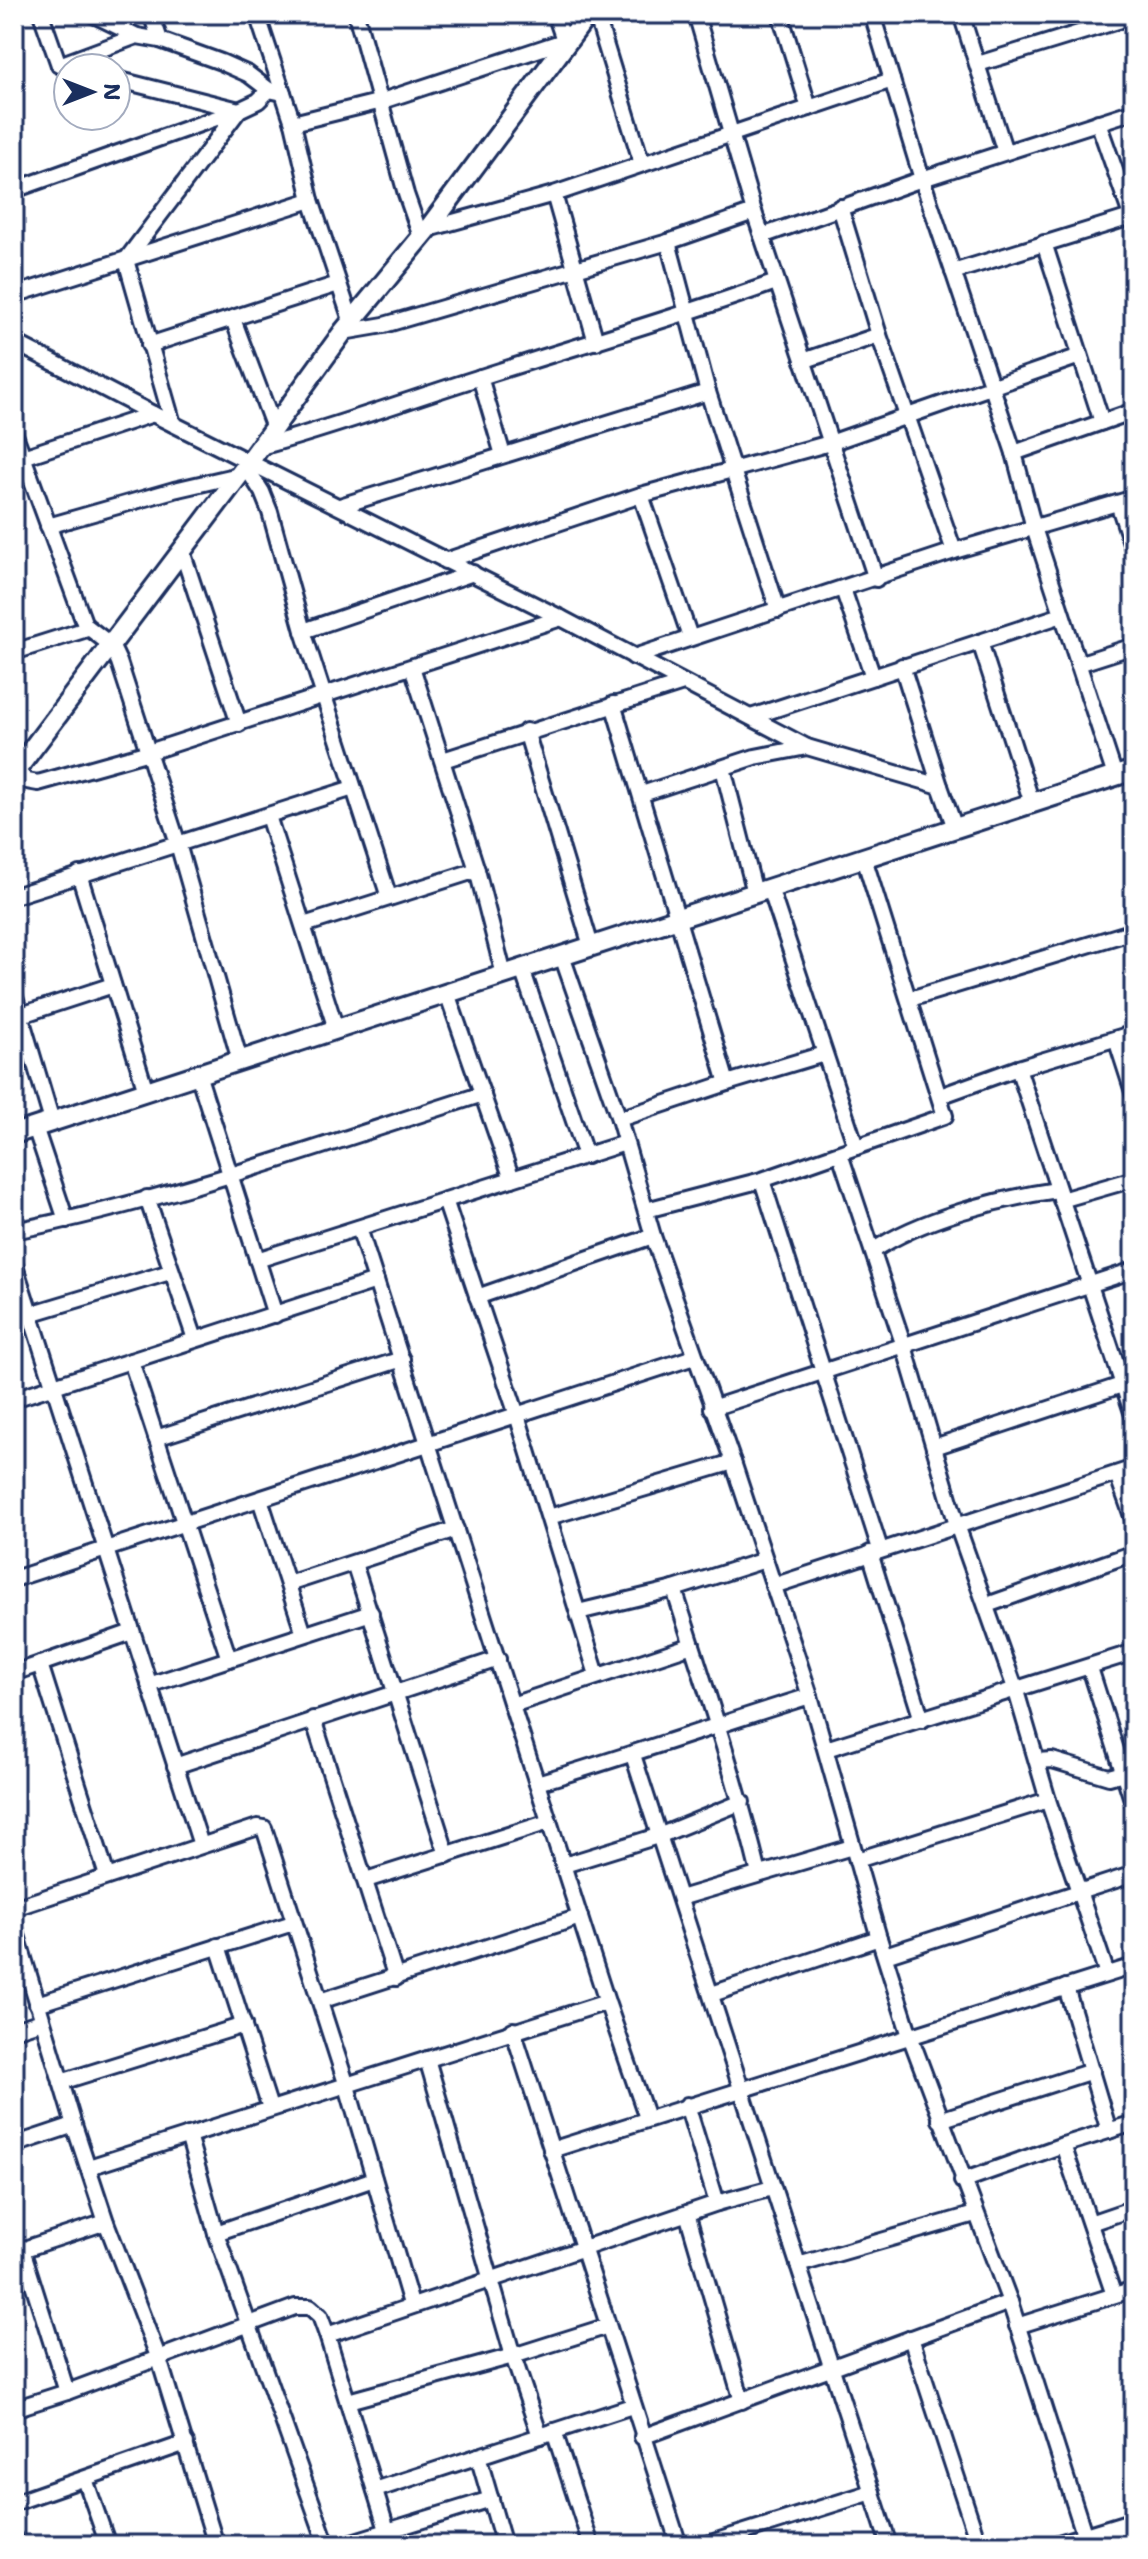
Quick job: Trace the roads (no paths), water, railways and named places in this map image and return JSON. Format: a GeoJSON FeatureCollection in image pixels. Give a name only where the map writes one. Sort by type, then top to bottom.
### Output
{"type":"FeatureCollection","features":[{"type":"Feature","properties":{"kind":"street"},"geometry":{"type":"LineString","coordinates":[[41,14],[59,52]]}},
{"type":"Feature","properties":{"kind":"street"},"geometry":{"type":"LineString","coordinates":[[92,14],[137,36],[160,40],[221,62],[276,92]]}},
{"type":"Feature","properties":{"kind":"street"},"geometry":{"type":"LineString","coordinates":[[151,14],[160,40]]}},
{"type":"Feature","properties":{"kind":"street"},"geometry":{"type":"LineString","coordinates":[[257,14],[276,92],[293,123],[311,200],[338,284],[347,328]]}},
{"type":"Feature","properties":{"kind":"street"},"geometry":{"type":"LineString","coordinates":[[356,14],[406,194],[424,233]]}},
{"type":"Feature","properties":{"kind":"street"},"geometry":{"type":"LineString","coordinates":[[555,14],[565,43]]}},
{"type":"Feature","properties":{"kind":"street"},"geometry":{"type":"LineString","coordinates":[[561,618],[149,752],[38,783],[27,781],[15,771],[249,463],[347,328],[424,233],[588,14]]}},
{"type":"Feature","properties":{"kind":"street"},"geometry":{"type":"LineString","coordinates":[[596,14],[642,164]]}},
{"type":"Feature","properties":{"kind":"street"},"geometry":{"type":"LineString","coordinates":[[696,14],[776,282],[876,579]]}},
{"type":"Feature","properties":{"kind":"street"},"geometry":{"type":"LineString","coordinates":[[780,14],[809,108]]}},
{"type":"Feature","properties":{"kind":"street"},"geometry":{"type":"LineString","coordinates":[[872,14],[922,179],[1014,453],[1034,528],[1115,776]]}},
{"type":"Feature","properties":{"kind":"street"},"geometry":{"type":"LineString","coordinates":[[961,14],[1005,152]]}},
{"type":"Feature","properties":{"kind":"street"},"geometry":{"type":"LineString","coordinates":[[978,64],[1134,16]]}},
{"type":"Feature","properties":{"kind":"street"},"geometry":{"type":"LineString","coordinates":[[99,52],[137,36]]}},
{"type":"Feature","properties":{"kind":"street"},"geometry":{"type":"LineString","coordinates":[[293,123],[382,101],[565,43]]}},
{"type":"Feature","properties":{"kind":"street"},"geometry":{"type":"LineString","coordinates":[[424,233],[732,136],[892,80]]}},
{"type":"Feature","properties":{"kind":"street"},"geometry":{"type":"LineString","coordinates":[[132,83],[239,110]]}},
{"type":"Feature","properties":{"kind":"street"},"geometry":{"type":"LineString","coordinates":[[14,190],[239,110],[276,92]]}},
{"type":"Feature","properties":{"kind":"street"},"geometry":{"type":"LineString","coordinates":[[126,260],[239,110]]}},
{"type":"Feature","properties":{"kind":"street"},"geometry":{"type":"LineString","coordinates":[[762,236],[922,179],[1134,111]]}},
{"type":"Feature","properties":{"kind":"street"},"geometry":{"type":"LineString","coordinates":[[953,272],[1133,219],[1098,122]]}},
{"type":"Feature","properties":{"kind":"street"},"geometry":{"type":"LineString","coordinates":[[554,194],[596,342]]}},
{"type":"Feature","properties":{"kind":"street"},"geometry":{"type":"LineString","coordinates":[[14,295],[311,200]]}},
{"type":"Feature","properties":{"kind":"street"},"geometry":{"type":"LineString","coordinates":[[840,207],[879,335],[954,551]]}},
{"type":"Feature","properties":{"kind":"street"},"geometry":{"type":"LineString","coordinates":[[347,328],[384,325],[668,242],[754,212]]}},
{"type":"Feature","properties":{"kind":"street"},"geometry":{"type":"LineString","coordinates":[[668,242],[708,392],[778,610]]}},
{"type":"Feature","properties":{"kind":"street"},"geometry":{"type":"LineString","coordinates":[[1044,243],[1102,422]]}},
{"type":"Feature","properties":{"kind":"street"},"geometry":{"type":"LineString","coordinates":[[126,260],[173,424]]}},
{"type":"Feature","properties":{"kind":"street"},"geometry":{"type":"LineString","coordinates":[[48,526],[174,490],[249,463],[324,430],[480,377],[686,314],[776,282]]}},
{"type":"Feature","properties":{"kind":"street"},"geometry":{"type":"LineString","coordinates":[[149,345],[338,284]]}},
{"type":"Feature","properties":{"kind":"street"},"geometry":{"type":"LineString","coordinates":[[233,319],[274,428]]}},
{"type":"Feature","properties":{"kind":"street"},"geometry":{"type":"LineString","coordinates":[[803,361],[879,335]]}},
{"type":"Feature","properties":{"kind":"street"},"geometry":{"type":"LineString","coordinates":[[14,342],[249,463],[473,573],[807,747],[940,786]]}},
{"type":"Feature","properties":{"kind":"street"},"geometry":{"type":"LineString","coordinates":[[445,561],[641,495],[830,443],[1080,356]]}},
{"type":"Feature","properties":{"kind":"street"},"geometry":{"type":"LineString","coordinates":[[480,377],[503,455]]}},
{"type":"Feature","properties":{"kind":"street"},"geometry":{"type":"LineString","coordinates":[[340,506],[708,392]]}},
{"type":"Feature","properties":{"kind":"street"},"geometry":{"type":"LineString","coordinates":[[1014,453],[1134,411]]}},
{"type":"Feature","properties":{"kind":"street"},"geometry":{"type":"LineString","coordinates":[[18,459],[153,414]]}},
{"type":"Feature","properties":{"kind":"street"},"geometry":{"type":"LineString","coordinates":[[14,432],[18,459],[48,526],[87,629],[111,645],[127,684],[178,844],[240,1061]]}},
{"type":"Feature","properties":{"kind":"street"},"geometry":{"type":"LineString","coordinates":[[249,463],[270,512],[303,631],[389,897]]}},
{"type":"Feature","properties":{"kind":"street"},"geometry":{"type":"LineString","coordinates":[[641,495],[690,637]]}},
{"type":"Feature","properties":{"kind":"street"},"geometry":{"type":"LineString","coordinates":[[634,657],[954,551],[1134,498]]}},
{"type":"Feature","properties":{"kind":"street"},"geometry":{"type":"LineString","coordinates":[[1118,503],[1134,552]]}},
{"type":"Feature","properties":{"kind":"street"},"geometry":{"type":"LineString","coordinates":[[182,551],[239,724]]}},
{"type":"Feature","properties":{"kind":"street"},"geometry":{"type":"LineString","coordinates":[[303,631],[473,573]]}},
{"type":"Feature","properties":{"kind":"street"},"geometry":{"type":"LineString","coordinates":[[843,589],[873,677]]}},
{"type":"Feature","properties":{"kind":"street"},"geometry":{"type":"LineString","coordinates":[[751,717],[1062,615]]}},
{"type":"Feature","properties":{"kind":"street"},"geometry":{"type":"LineString","coordinates":[[14,652],[87,629]]}},
{"type":"Feature","properties":{"kind":"street"},"geometry":{"type":"LineString","coordinates":[[980,642],[1032,803]]}},
{"type":"Feature","properties":{"kind":"street"},"geometry":{"type":"LineString","coordinates":[[1078,664],[1134,646]]}},
{"type":"Feature","properties":{"kind":"street"},"geometry":{"type":"LineString","coordinates":[[902,666],[955,828]]}},
{"type":"Feature","properties":{"kind":"street"},"geometry":{"type":"LineString","coordinates":[[412,667],[513,972],[586,1156]]}},
{"type":"Feature","properties":{"kind":"street"},"geometry":{"type":"LineString","coordinates":[[443,760],[683,683]]}},
{"type":"Feature","properties":{"kind":"street"},"geometry":{"type":"LineString","coordinates":[[613,704],[727,1083]]}},
{"type":"Feature","properties":{"kind":"street"},"geometry":{"type":"LineString","coordinates":[[526,731],[591,946]]}},
{"type":"Feature","properties":{"kind":"street"},"geometry":{"type":"LineString","coordinates":[[642,794],[755,757],[807,747]]}},
{"type":"Feature","properties":{"kind":"street"},"geometry":{"type":"LineString","coordinates":[[723,768],[762,891],[856,1147]]}},
{"type":"Feature","properties":{"kind":"street"},"geometry":{"type":"LineString","coordinates":[[14,1134],[1134,770]]}},
{"type":"Feature","properties":{"kind":"street"},"geometry":{"type":"LineString","coordinates":[[14,896],[353,788]]}},
{"type":"Feature","properties":{"kind":"street"},"geometry":{"type":"LineString","coordinates":[[268,816],[336,1029]]}},
{"type":"Feature","properties":{"kind":"street"},"geometry":{"type":"LineString","coordinates":[[646,1210],[762,1180],[946,1114],[864,858]]}},
{"type":"Feature","properties":{"kind":"street"},"geometry":{"type":"LineString","coordinates":[[304,925],[477,870]]}},
{"type":"Feature","properties":{"kind":"street"},"geometry":{"type":"LineString","coordinates":[[79,874],[146,1091]]}},
{"type":"Feature","properties":{"kind":"street"},"geometry":{"type":"LineString","coordinates":[[910,999],[1134,931]]}},
{"type":"Feature","properties":{"kind":"street"},"geometry":{"type":"LineString","coordinates":[[562,956],[619,1119],[653,1236],[733,1462],[810,1696],[910,2036],[1010,2302],[1085,2537]]}},
{"type":"Feature","properties":{"kind":"street"},"geometry":{"type":"LineString","coordinates":[[17,1016],[113,985]]}},
{"type":"Feature","properties":{"kind":"street"},"geometry":{"type":"LineString","coordinates":[[447,993],[512,1179]]}},
{"type":"Feature","properties":{"kind":"street"},"geometry":{"type":"LineString","coordinates":[[14,994],[66,1220]]}},
{"type":"Feature","properties":{"kind":"street"},"geometry":{"type":"LineString","coordinates":[[940,1096],[1018,1068],[1134,1033]]}},
{"type":"Feature","properties":{"kind":"street"},"geometry":{"type":"LineString","coordinates":[[1116,1039],[1134,1095]]}},
{"type":"Feature","properties":{"kind":"street"},"geometry":{"type":"LineString","coordinates":[[619,1119],[824,1054]]}},
{"type":"Feature","properties":{"kind":"street"},"geometry":{"type":"LineString","coordinates":[[1018,1068],[1088,1283],[1128,1383],[1134,1418]]}},
{"type":"Feature","properties":{"kind":"street"},"geometry":{"type":"LineString","coordinates":[[198,1074],[275,1315]]}},
{"type":"Feature","properties":{"kind":"street"},"geometry":{"type":"LineString","coordinates":[[14,1231],[66,1220],[230,1175],[483,1094]]}},
{"type":"Feature","properties":{"kind":"street"},"geometry":{"type":"LineString","coordinates":[[257,1260],[625,1143]]}},
{"type":"Feature","properties":{"kind":"street"},"geometry":{"type":"LineString","coordinates":[[840,1154],[904,1346],[957,1525],[1016,1691],[1048,1800],[1107,1974]]}},
{"type":"Feature","properties":{"kind":"street"},"geometry":{"type":"LineString","coordinates":[[873,1251],[891,1239],[925,1225],[1021,1196],[1059,1195],[1134,1179]]}},
{"type":"Feature","properties":{"kind":"street"},"geometry":{"type":"LineString","coordinates":[[762,1180],[823,1372],[922,1720]]}},
{"type":"Feature","properties":{"kind":"street"},"geometry":{"type":"LineString","coordinates":[[147,1198],[195,1339]]}},
{"type":"Feature","properties":{"kind":"street"},"geometry":{"type":"LineString","coordinates":[[445,1200],[517,1415],[597,1675]]}},
{"type":"Feature","properties":{"kind":"street"},"geometry":{"type":"LineString","coordinates":[[359,1228],[647,2118]]}},
{"type":"Feature","properties":{"kind":"street"},"geometry":{"type":"LineString","coordinates":[[477,1297],[653,1236]]}},
{"type":"Feature","properties":{"kind":"street"},"geometry":{"type":"LineString","coordinates":[[14,1263],[201,1845]]}},
{"type":"Feature","properties":{"kind":"street"},"geometry":{"type":"LineString","coordinates":[[712,1408],[1134,1270]]}},
{"type":"Feature","properties":{"kind":"street"},"geometry":{"type":"LineString","coordinates":[[30,1314],[170,1272]]}},
{"type":"Feature","properties":{"kind":"street"},"geometry":{"type":"LineString","coordinates":[[14,1399],[376,1281]]}},
{"type":"Feature","properties":{"kind":"street"},"geometry":{"type":"LineString","coordinates":[[14,1579],[694,1357]]}},
{"type":"Feature","properties":{"kind":"street"},"geometry":{"type":"LineString","coordinates":[[156,1438],[402,1359]]}},
{"type":"Feature","properties":{"kind":"street"},"geometry":{"type":"LineString","coordinates":[[131,1361],[229,1659]]}},
{"type":"Feature","properties":{"kind":"street"},"geometry":{"type":"LineString","coordinates":[[934,1447],[1128,1383]]}},
{"type":"Feature","properties":{"kind":"street"},"geometry":{"type":"LineString","coordinates":[[549,1517],[733,1462]]}},
{"type":"Feature","properties":{"kind":"street"},"geometry":{"type":"LineString","coordinates":[[773,1586],[1134,1468]]}},
{"type":"Feature","properties":{"kind":"street"},"geometry":{"type":"LineString","coordinates":[[1117,1474],[1134,1522]]}},
{"type":"Feature","properties":{"kind":"street"},"geometry":{"type":"LineString","coordinates":[[260,1499],[304,1634]]}},
{"type":"Feature","properties":{"kind":"street"},"geometry":{"type":"LineString","coordinates":[[288,1584],[456,1529]]}},
{"type":"Feature","properties":{"kind":"street"},"geometry":{"type":"LineString","coordinates":[[987,1605],[1134,1553]]}},
{"type":"Feature","properties":{"kind":"street"},"geometry":{"type":"LineString","coordinates":[[578,1612],[674,1589],[765,1560]]}},
{"type":"Feature","properties":{"kind":"street"},"geometry":{"type":"LineString","coordinates":[[354,1563],[447,1855]]}},
{"type":"Feature","properties":{"kind":"street"},"geometry":{"type":"LineString","coordinates":[[674,1589],[742,1802],[759,1874]]}},
{"type":"Feature","properties":{"kind":"street"},"geometry":{"type":"LineString","coordinates":[[149,1685],[371,1613]]}},
{"type":"Feature","properties":{"kind":"street"},"geometry":{"type":"LineString","coordinates":[[14,1673],[132,1632]]}},
{"type":"Feature","properties":{"kind":"street"},"geometry":{"type":"LineString","coordinates":[[512,1705],[692,1645]]}},
{"type":"Feature","properties":{"kind":"street"},"geometry":{"type":"LineString","coordinates":[[826,1749],[1134,1652]]}},
{"type":"Feature","properties":{"kind":"street"},"geometry":{"type":"LineString","coordinates":[[175,1766],[498,1659]]}},
{"type":"Feature","properties":{"kind":"street"},"geometry":{"type":"LineString","coordinates":[[40,1664],[107,1876]]}},
{"type":"Feature","properties":{"kind":"street"},"geometry":{"type":"LineString","coordinates":[[1090,1668],[1128,1772],[1134,1806]]}},
{"type":"Feature","properties":{"kind":"street"},"geometry":{"type":"LineString","coordinates":[[537,1783],[633,1755],[810,1696]]}},
{"type":"Feature","properties":{"kind":"street"},"geometry":{"type":"LineString","coordinates":[[313,1719],[396,1978]]}},
{"type":"Feature","properties":{"kind":"street"},"geometry":{"type":"LineString","coordinates":[[633,1755],[889,2545]]}},
{"type":"Feature","properties":{"kind":"street"},"geometry":{"type":"LineString","coordinates":[[1037,1761],[1052,1760],[1105,1777],[1128,1772]]}},
{"type":"Feature","properties":{"kind":"street"},"geometry":{"type":"LineString","coordinates":[[680,1898],[759,1874],[855,1854],[1048,1800]]}},
{"type":"Feature","properties":{"kind":"street"},"geometry":{"type":"LineString","coordinates":[[564,1865],[661,1835],[742,1802]]}},
{"type":"Feature","properties":{"kind":"street"},"geometry":{"type":"LineString","coordinates":[[366,1880],[549,1822]]}},
{"type":"Feature","properties":{"kind":"street"},"geometry":{"type":"LineString","coordinates":[[14,1908],[201,1845],[258,1827],[264,1828],[347,2086],[411,2304]]}},
{"type":"Feature","properties":{"kind":"street"},"geometry":{"type":"LineString","coordinates":[[885,1955],[1134,1874]]}},
{"type":"Feature","properties":{"kind":"street"},"geometry":{"type":"LineString","coordinates":[[320,2001],[580,1917]]}},
{"type":"Feature","properties":{"kind":"street"},"geometry":{"type":"LineString","coordinates":[[37,2004],[293,1923]]}},
{"type":"Feature","properties":{"kind":"street"},"geometry":{"type":"LineString","coordinates":[[14,1928],[74,2125],[106,2222],[159,2359],[216,2545]]}},
{"type":"Feature","properties":{"kind":"street"},"geometry":{"type":"LineString","coordinates":[[712,1994],[879,1938]]}},
{"type":"Feature","properties":{"kind":"street"},"geometry":{"type":"LineString","coordinates":[[218,1946],[270,2108]]}},
{"type":"Feature","properties":{"kind":"street"},"geometry":{"type":"LineString","coordinates":[[551,2150],[1134,1966]]}},
{"type":"Feature","properties":{"kind":"street"},"geometry":{"type":"LineString","coordinates":[[1066,1987],[1109,2131]]}},
{"type":"Feature","properties":{"kind":"street"},"geometry":{"type":"LineString","coordinates":[[89,2167],[607,2002]]}},
{"type":"Feature","properties":{"kind":"street"},"geometry":{"type":"LineString","coordinates":[[14,2030],[42,2021]]}},
{"type":"Feature","properties":{"kind":"street"},"geometry":{"type":"LineString","coordinates":[[61,2082],[244,2025]]}},
{"type":"Feature","properties":{"kind":"street"},"geometry":{"type":"LineString","coordinates":[[513,2030],[679,2545]]}},
{"type":"Feature","properties":{"kind":"street"},"geometry":{"type":"LineString","coordinates":[[427,2059],[513,2356],[591,2545]]}},
{"type":"Feature","properties":{"kind":"street"},"geometry":{"type":"LineString","coordinates":[[940,2120],[1092,2071]]}},
{"type":"Feature","properties":{"kind":"street"},"geometry":{"type":"LineString","coordinates":[[687,2105],[717,2203]]}},
{"type":"Feature","properties":{"kind":"street"},"geometry":{"type":"LineString","coordinates":[[962,2181],[1134,2123]]}},
{"type":"Feature","properties":{"kind":"street"},"geometry":{"type":"LineString","coordinates":[[14,2145],[74,2125]]}},
{"type":"Feature","properties":{"kind":"street"},"geometry":{"type":"LineString","coordinates":[[188,2135],[216,2233],[327,2545]]}},
{"type":"Feature","properties":{"kind":"street"},"geometry":{"type":"LineString","coordinates":[[1063,2145],[1114,2295]]}},
{"type":"Feature","properties":{"kind":"street"},"geometry":{"type":"LineString","coordinates":[[216,2233],[374,2179]]}},
{"type":"Feature","properties":{"kind":"street"},"geometry":{"type":"LineString","coordinates":[[327,2335],[411,2304],[717,2203],[772,2188]]}},
{"type":"Feature","properties":{"kind":"street"},"geometry":{"type":"LineString","coordinates":[[1090,2223],[1134,2208]]}},
{"type":"Feature","properties":{"kind":"street"},"geometry":{"type":"LineString","coordinates":[[687,2213],[742,2401]]}},
{"type":"Feature","properties":{"kind":"street"},"geometry":{"type":"LineString","coordinates":[[798,2265],[975,2214]]}},
{"type":"Feature","properties":{"kind":"street"},"geometry":{"type":"LineString","coordinates":[[67,2392],[18,2251],[106,2222]]}},
{"type":"Feature","properties":{"kind":"street"},"geometry":{"type":"LineString","coordinates":[[1017,2326],[1134,2289]]}},
{"type":"Feature","properties":{"kind":"street"},"geometry":{"type":"LineString","coordinates":[[642,2437],[1010,2302]]}},
{"type":"Feature","properties":{"kind":"street"},"geometry":{"type":"LineString","coordinates":[[14,2409],[304,2306],[316,2310],[327,2335],[387,2530]]}},
{"type":"Feature","properties":{"kind":"street"},"geometry":{"type":"LineString","coordinates":[[348,2401],[513,2356],[608,2326]]}},
{"type":"Feature","properties":{"kind":"street"},"geometry":{"type":"LineString","coordinates":[[911,2338],[979,2545]]}},
{"type":"Feature","properties":{"kind":"street"},"geometry":{"type":"LineString","coordinates":[[375,2490],[632,2406]]}},
{"type":"Feature","properties":{"kind":"street"},"geometry":{"type":"LineString","coordinates":[[14,2503],[186,2443]]}},
{"type":"Feature","properties":{"kind":"street"},"geometry":{"type":"LineString","coordinates":[[478,2456],[504,2545]]}},
{"type":"Feature","properties":{"kind":"street"},"geometry":{"type":"LineString","coordinates":[[85,2479],[108,2545]]}},
{"type":"Feature","properties":{"kind":"street"},"geometry":{"type":"LineString","coordinates":[[704,2545],[872,2492]]}},
{"type":"Feature","properties":{"kind":"street"},"geometry":{"type":"LineString","coordinates":[[342,2545],[491,2499]]}},
{"type":"Feature","properties":{"kind":"street"},"geometry":{"type":"LineString","coordinates":[[1059,2545],[1134,2522]]}},
{"type":"Feature","properties":{"kind":"street"},"geometry":{"type":"LineString","coordinates":[[14,2538],[16,2545]]}}]}
